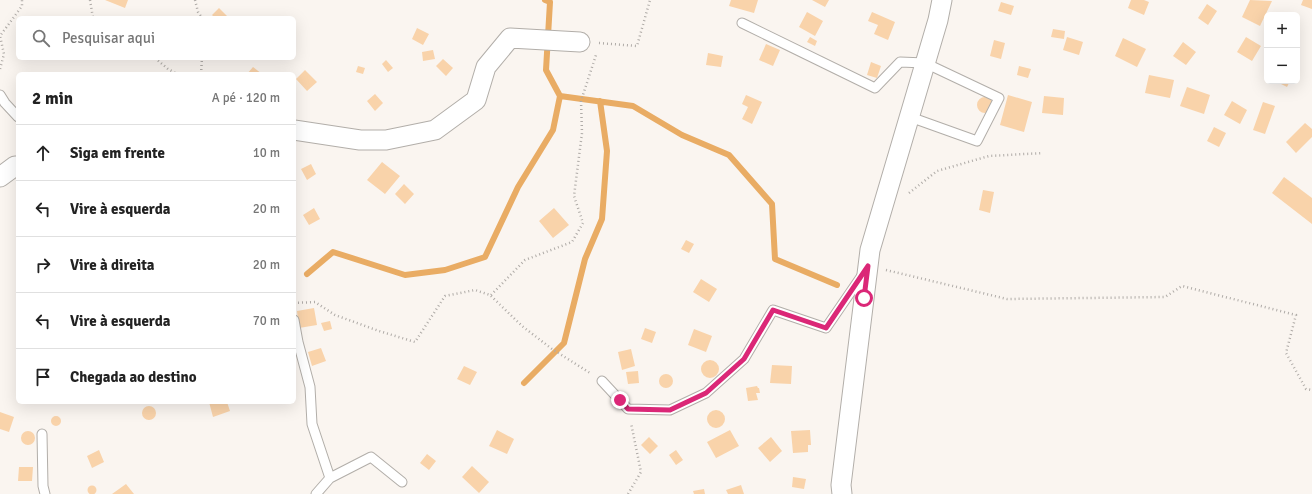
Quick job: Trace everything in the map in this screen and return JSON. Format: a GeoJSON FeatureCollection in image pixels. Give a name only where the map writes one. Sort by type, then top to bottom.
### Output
{"type":"FeatureCollection","features":[{"type":"Feature","properties":{"kind":"street"},"geometry":{"type":"LineString","coordinates":[[842,494],[841,486],[870,250],[938,20],[942,0]]}},
{"type":"Feature","properties":{"kind":"street"},"geometry":{"type":"LineString","coordinates":[[296,130],[360,140],[386,140],[435,130],[476,100],[486,67],[510,38],[580,42]]}},
{"type":"Feature","properties":{"kind":"street"},"geometry":{"type":"LineString","coordinates":[[0,177],[16,166]]}},
{"type":"Feature","properties":{"kind":"lane"},"geometry":{"type":"LineString","coordinates":[[742,23],[875,88],[900,62],[925,63],[999,98],[977,141],[910,117]]}},
{"type":"Feature","properties":{"kind":"lane"},"geometry":{"type":"LineString","coordinates":[[0,96],[16,115]]}},
{"type":"Feature","properties":{"kind":"lane"},"geometry":{"type":"LineString","coordinates":[[602,381],[628,409],[670,410],[706,393],[744,359],[773,310],[826,328],[868,266]]}},
{"type":"Feature","properties":{"kind":"lane"},"geometry":{"type":"LineString","coordinates":[[296,331],[310,387],[312,424],[330,478]]}},
{"type":"Feature","properties":{"kind":"lane"},"geometry":{"type":"LineString","coordinates":[[42,434],[43,486],[45,494]]}},
{"type":"Feature","properties":{"kind":"lane"},"geometry":{"type":"LineString","coordinates":[[316,494],[330,478],[371,457],[402,482]]}},
{"type":"Feature","properties":{"kind":"path"},"geometry":{"type":"LineString","coordinates":[[0,69],[4,54],[0,36],[22,6],[22,0]]}},
{"type":"Feature","properties":{"kind":"path"},"geometry":{"type":"LineString","coordinates":[[90,0],[93,16]]}},
{"type":"Feature","properties":{"kind":"path"},"geometry":{"type":"LineString","coordinates":[[195,0],[201,16]]}},
{"type":"Feature","properties":{"kind":"path"},"geometry":{"type":"LineString","coordinates":[[580,42],[637,46],[650,0]]}},
{"type":"Feature","properties":{"kind":"path"},"geometry":{"type":"LineString","coordinates":[[490,295],[525,260],[572,242],[583,223],[574,196],[582,133],[581,101],[600,43]]}},
{"type":"Feature","properties":{"kind":"path"},"geometry":{"type":"LineString","coordinates":[[157,60],[173,72]]}},
{"type":"Feature","properties":{"kind":"path"},"geometry":{"type":"LineString","coordinates":[[201,72],[202,60]]}},
{"type":"Feature","properties":{"kind":"path"},"geometry":{"type":"LineString","coordinates":[[906,194],[937,171],[988,156],[1043,153]]}},
{"type":"Feature","properties":{"kind":"path"},"geometry":{"type":"LineString","coordinates":[[868,266],[1007,299],[1165,297],[1182,286],[1296,315],[1286,354],[1306,389],[1312,390]]}},
{"type":"Feature","properties":{"kind":"path"},"geometry":{"type":"LineString","coordinates":[[296,303],[315,302],[335,315],[415,342],[445,296],[475,290],[490,295],[522,326],[552,350],[602,381]]}},
{"type":"Feature","properties":{"kind":"path"},"geometry":{"type":"LineString","coordinates":[[628,409],[641,472],[628,494]]}},
{"type":"Feature","properties":{"kind":"building"},"geometry":{"type":"Polygon","coordinates":[[[105,0],[128,0],[125,8],[105,0]]]}},
{"type":"Feature","properties":{"kind":"building"},"geometry":{"type":"Polygon","coordinates":[[[731,0],[758,0],[754,13],[729,6],[731,0]]]}},
{"type":"Feature","properties":{"kind":"building"},"geometry":{"type":"Polygon","coordinates":[[[812,0],[829,0],[825,7],[812,0]]]}},
{"type":"Feature","properties":{"kind":"building"},"geometry":{"type":"Polygon","coordinates":[[[1131,0],[1144,0],[1149,2],[1144,15],[1128,8],[1131,0]]]}},
{"type":"Feature","properties":{"kind":"building"},"geometry":{"type":"Polygon","coordinates":[[[1250,0],[1272,1],[1267,12],[1264,12],[1264,18],[1260,26],[1242,17],[1250,0]]]}},
{"type":"Feature","properties":{"kind":"building"},"geometry":{"type":"Polygon","coordinates":[[[1303,0],[1312,0],[1312,9],[1301,5],[1303,0]]]}},
{"type":"Feature","properties":{"kind":"building"},"geometry":{"type":"Polygon","coordinates":[[[1001,2],[1014,6],[1011,15],[998,11],[1001,2]]]}},
{"type":"Feature","properties":{"kind":"building"},"geometry":{"type":"Polygon","coordinates":[[[1207,4],[1217,11],[1208,25],[1198,18],[1207,4]]]}},
{"type":"Feature","properties":{"kind":"building"},"geometry":{"type":"Polygon","coordinates":[[[219,8],[227,16],[213,16],[212,15],[219,8]]]}},
{"type":"Feature","properties":{"kind":"building"},"geometry":{"type":"Polygon","coordinates":[[[807,12],[823,21],[815,36],[799,27],[807,12]]]}},
{"type":"Feature","properties":{"kind":"building"},"geometry":{"type":"Polygon","coordinates":[[[872,12],[895,22],[888,40],[874,34],[878,25],[868,21],[872,12]]]}},
{"type":"Feature","properties":{"kind":"building"},"geometry":{"type":"Polygon","coordinates":[[[417,28],[429,34],[423,45],[412,39],[417,28]]]}},
{"type":"Feature","properties":{"kind":"building"},"geometry":{"type":"Polygon","coordinates":[[[1053,29],[1065,31],[1064,39],[1051,37],[1053,29]]]}},
{"type":"Feature","properties":{"kind":"building"},"geometry":{"type":"Polygon","coordinates":[[[810,37],[817,41],[815,46],[807,42],[810,37]]]}},
{"type":"Feature","properties":{"kind":"building"},"geometry":{"type":"Polygon","coordinates":[[[1067,37],[1083,42],[1079,55],[1063,50],[1067,37]]]}},
{"type":"Feature","properties":{"kind":"building"},"geometry":{"type":"Polygon","coordinates":[[[1246,37],[1261,46],[1252,61],[1237,52],[1246,37]]]}},
{"type":"Feature","properties":{"kind":"building"},"geometry":{"type":"Polygon","coordinates":[[[1123,38],[1146,49],[1137,67],[1115,56],[1123,38]]]}},
{"type":"Feature","properties":{"kind":"building"},"geometry":{"type":"Polygon","coordinates":[[[994,40],[1005,43],[1001,59],[990,56],[994,40]]]}},
{"type":"Feature","properties":{"kind":"building"},"geometry":{"type":"Polygon","coordinates":[[[1183,42],[1196,52],[1186,65],[1173,56],[1183,42]]]}},
{"type":"Feature","properties":{"kind":"building"},"geometry":{"type":"Polygon","coordinates":[[[766,44],[780,50],[773,66],[759,60],[766,44]]]}},
{"type":"Feature","properties":{"kind":"building"},"geometry":{"type":"Polygon","coordinates":[[[433,50],[435,59],[423,61],[422,52],[433,50]]]}},
{"type":"Feature","properties":{"kind":"building"},"geometry":{"type":"Polygon","coordinates":[[[708,53],[723,56],[721,67],[706,65],[708,53]]]}},
{"type":"Feature","properties":{"kind":"building"},"geometry":{"type":"Polygon","coordinates":[[[443,59],[453,68],[446,76],[436,66],[443,59]]]}},
{"type":"Feature","properties":{"kind":"building"},"geometry":{"type":"Polygon","coordinates":[[[386,60],[393,68],[388,72],[382,64],[386,60]]]}},
{"type":"Feature","properties":{"kind":"building"},"geometry":{"type":"Polygon","coordinates":[[[871,62],[881,66],[877,78],[867,75],[871,62]]]}},
{"type":"Feature","properties":{"kind":"building"},"geometry":{"type":"Polygon","coordinates":[[[358,66],[365,68],[363,74],[356,72],[358,66]]]}},
{"type":"Feature","properties":{"kind":"building"},"geometry":{"type":"Polygon","coordinates":[[[1019,66],[1031,69],[1028,78],[1017,75],[1019,66]]]}},
{"type":"Feature","properties":{"kind":"building"},"geometry":{"type":"Polygon","coordinates":[[[253,67],[259,72],[249,72],[253,67]]]}},
{"type":"Feature","properties":{"kind":"building"},"geometry":{"type":"Polygon","coordinates":[[[305,70],[317,82],[307,91],[296,79],[305,70]]]}},
{"type":"Feature","properties":{"kind":"building"},"geometry":{"type":"Polygon","coordinates":[[[1149,75],[1174,80],[1170,98],[1145,93],[1149,75]]]}},
{"type":"Feature","properties":{"kind":"building"},"geometry":{"type":"Polygon","coordinates":[[[1281,84],[1288,84],[1287,87],[1281,84]]]}},
{"type":"Feature","properties":{"kind":"building"},"geometry":{"type":"Polygon","coordinates":[[[1187,87],[1210,95],[1204,114],[1180,106],[1187,87]]]}},
{"type":"Feature","properties":{"kind":"building"},"geometry":{"type":"Polygon","coordinates":[[[375,94],[383,103],[375,111],[367,101],[375,94]]]}},
{"type":"Feature","properties":{"kind":"building"},"geometry":{"type":"Polygon","coordinates":[[[746,95],[762,102],[752,124],[742,119],[748,107],[742,104],[746,95]]]}},
{"type":"Feature","properties":{"kind":"building"},"geometry":{"type":"Polygon","coordinates":[[[1008,95],[1032,102],[1024,132],[1000,125],[1008,95]]]}},
{"type":"Feature","properties":{"kind":"building"},"geometry":{"type":"Polygon","coordinates":[[[1044,96],[1064,98],[1063,115],[1042,113],[1044,96]]]}},
{"type":"Feature","properties":{"kind":"building"},"geometry":{"type":"Polygon","coordinates":[[[985,97],[991,99],[993,105],[991,111],[985,113],[979,111],[977,105],[979,99],[985,97]]]}},
{"type":"Feature","properties":{"kind":"building"},"geometry":{"type":"Polygon","coordinates":[[[1232,101],[1247,110],[1240,124],[1224,115],[1232,101]]]}},
{"type":"Feature","properties":{"kind":"building"},"geometry":{"type":"Polygon","coordinates":[[[1263,102],[1275,106],[1265,134],[1253,130],[1263,102]]]}},
{"type":"Feature","properties":{"kind":"building"},"geometry":{"type":"Polygon","coordinates":[[[1305,123],[1312,129],[1312,137],[1296,153],[1286,142],[1305,123]]]}},
{"type":"Feature","properties":{"kind":"building"},"geometry":{"type":"Polygon","coordinates":[[[1214,127],[1226,133],[1219,147],[1207,141],[1214,127]]]}},
{"type":"Feature","properties":{"kind":"building"},"geometry":{"type":"Polygon","coordinates":[[[382,162],[400,176],[385,194],[367,180],[382,162]]]}},
{"type":"Feature","properties":{"kind":"building"},"geometry":{"type":"Polygon","coordinates":[[[311,164],[316,174],[307,180],[301,169],[311,164]]]}},
{"type":"Feature","properties":{"kind":"building"},"geometry":{"type":"Polygon","coordinates":[[[1284,177],[1312,198],[1312,224],[1272,193],[1284,177]]]}},
{"type":"Feature","properties":{"kind":"building"},"geometry":{"type":"Polygon","coordinates":[[[404,184],[414,194],[405,204],[395,194],[404,184]]]}},
{"type":"Feature","properties":{"kind":"building"},"geometry":{"type":"Polygon","coordinates":[[[983,190],[994,192],[990,213],[979,210],[983,190]]]}},
{"type":"Feature","properties":{"kind":"building"},"geometry":{"type":"Polygon","coordinates":[[[314,208],[320,219],[309,225],[303,215],[314,208]]]}},
{"type":"Feature","properties":{"kind":"building"},"geometry":{"type":"Polygon","coordinates":[[[554,208],[569,225],[553,238],[539,221],[554,208]]]}},
{"type":"Feature","properties":{"kind":"building"},"geometry":{"type":"Polygon","coordinates":[[[686,240],[694,244],[689,253],[681,249],[686,240]]]}},
{"type":"Feature","properties":{"kind":"building"},"geometry":{"type":"Polygon","coordinates":[[[701,279],[717,289],[709,302],[693,292],[701,279]]]}},
{"type":"Feature","properties":{"kind":"building"},"geometry":{"type":"Polygon","coordinates":[[[314,308],[317,325],[299,328],[297,311],[314,308]]]}},
{"type":"Feature","properties":{"kind":"building"},"geometry":{"type":"Polygon","coordinates":[[[330,321],[332,329],[324,331],[321,323],[330,321]]]}},
{"type":"Feature","properties":{"kind":"building"},"geometry":{"type":"Polygon","coordinates":[[[645,328],[656,332],[652,343],[641,339],[645,328]]]}},
{"type":"Feature","properties":{"kind":"building"},"geometry":{"type":"Polygon","coordinates":[[[694,329],[712,336],[706,352],[688,345],[694,329]]]}},
{"type":"Feature","properties":{"kind":"building"},"geometry":{"type":"Polygon","coordinates":[[[321,348],[326,361],[312,366],[308,352],[321,348]]]}},
{"type":"Feature","properties":{"kind":"building"},"geometry":{"type":"Polygon","coordinates":[[[631,349],[635,366],[622,370],[618,352],[631,349]]]}},
{"type":"Feature","properties":{"kind":"building"},"geometry":{"type":"Polygon","coordinates":[[[710,360],[716,363],[719,369],[716,375],[710,378],[704,375],[701,369],[704,363],[710,360]]]}},
{"type":"Feature","properties":{"kind":"building"},"geometry":{"type":"Polygon","coordinates":[[[772,365],[792,366],[791,384],[770,383],[772,365]]]}},
{"type":"Feature","properties":{"kind":"building"},"geometry":{"type":"Polygon","coordinates":[[[464,366],[477,372],[470,385],[457,379],[464,366]]]}},
{"type":"Feature","properties":{"kind":"building"},"geometry":{"type":"Polygon","coordinates":[[[638,371],[639,383],[628,384],[626,372],[638,371]]]}},
{"type":"Feature","properties":{"kind":"building"},"geometry":{"type":"Polygon","coordinates":[[[666,374],[671,376],[673,381],[671,386],[666,388],[661,386],[659,381],[661,376],[666,374]]]}},
{"type":"Feature","properties":{"kind":"building"},"geometry":{"type":"Polygon","coordinates":[[[757,386],[760,393],[756,393],[758,400],[748,401],[746,388],[757,386]]]}},
{"type":"Feature","properties":{"kind":"building"},"geometry":{"type":"Polygon","coordinates":[[[210,404],[228,404],[230,411],[213,417],[210,404]]]}},
{"type":"Feature","properties":{"kind":"building"},"geometry":{"type":"Polygon","coordinates":[[[149,406],[154,408],[156,413],[154,418],[149,420],[144,418],[142,413],[144,408],[149,406]]]}},
{"type":"Feature","properties":{"kind":"building"},"geometry":{"type":"Polygon","coordinates":[[[716,410],[722,413],[725,419],[722,425],[716,428],[710,425],[707,419],[710,413],[716,410]]]}},
{"type":"Feature","properties":{"kind":"building"},"geometry":{"type":"Polygon","coordinates":[[[0,412],[14,417],[9,432],[0,429],[0,412]]]}},
{"type":"Feature","properties":{"kind":"building"},"geometry":{"type":"Polygon","coordinates":[[[54,416],[58,416],[60,417],[60,425],[54,426],[51,423],[51,419],[54,416]]]}},
{"type":"Feature","properties":{"kind":"building"},"geometry":{"type":"Polygon","coordinates":[[[497,430],[514,439],[507,454],[489,446],[497,430]]]}},
{"type":"Feature","properties":{"kind":"building"},"geometry":{"type":"Polygon","coordinates":[[[730,430],[739,446],[716,458],[707,442],[730,430]]]}},
{"type":"Feature","properties":{"kind":"building"},"geometry":{"type":"Polygon","coordinates":[[[810,430],[811,445],[808,445],[808,452],[793,453],[791,431],[810,430]]]}},
{"type":"Feature","properties":{"kind":"building"},"geometry":{"type":"Polygon","coordinates":[[[28,431],[33,433],[35,438],[33,443],[28,445],[23,443],[21,438],[23,433],[28,431]]]}},
{"type":"Feature","properties":{"kind":"building"},"geometry":{"type":"Polygon","coordinates":[[[649,437],[658,446],[650,454],[641,445],[649,437]]]}},
{"type":"Feature","properties":{"kind":"building"},"geometry":{"type":"Polygon","coordinates":[[[771,437],[782,451],[770,462],[758,448],[771,437]]]}},
{"type":"Feature","properties":{"kind":"building"},"geometry":{"type":"Polygon","coordinates":[[[99,450],[104,462],[92,468],[87,456],[99,450]]]}},
{"type":"Feature","properties":{"kind":"building"},"geometry":{"type":"Polygon","coordinates":[[[676,450],[683,460],[676,465],[669,455],[676,450]]]}},
{"type":"Feature","properties":{"kind":"building"},"geometry":{"type":"Polygon","coordinates":[[[427,454],[436,461],[429,470],[420,463],[427,454]]]}},
{"type":"Feature","properties":{"kind":"building"},"geometry":{"type":"Polygon","coordinates":[[[472,466],[489,482],[479,493],[462,477],[472,466]]]}},
{"type":"Feature","properties":{"kind":"building"},"geometry":{"type":"Polygon","coordinates":[[[19,467],[33,467],[32,481],[18,481],[19,467]]]}},
{"type":"Feature","properties":{"kind":"building"},"geometry":{"type":"Polygon","coordinates":[[[793,477],[806,479],[804,489],[792,487],[793,477]]]}},
{"type":"Feature","properties":{"kind":"building"},"geometry":{"type":"Polygon","coordinates":[[[126,484],[134,494],[112,494],[126,484]]]}},
{"type":"Feature","properties":{"kind":"building"},"geometry":{"type":"Polygon","coordinates":[[[741,485],[744,494],[728,494],[726,490],[741,485]]]}},
{"type":"Feature","properties":{"kind":"building"},"geometry":{"type":"Polygon","coordinates":[[[90,486],[94,486],[96,490],[94,494],[90,494],[88,492],[88,488],[90,486]]]}},
{"type":"Feature","properties":{"kind":"building"},"geometry":{"type":"Polygon","coordinates":[[[704,489],[705,494],[694,494],[693,491],[704,489]]]}},
{"type":"Feature","properties":{"kind":"waterway"},"geometry":{"type":"LineString","coordinates":[[545,0],[550,2],[546,70],[560,96],[633,106],[682,135],[729,155],[772,204],[775,259],[837,285]]}},
{"type":"Feature","properties":{"kind":"waterway"},"geometry":{"type":"LineString","coordinates":[[307,274],[333,252],[405,275],[445,270],[485,257],[518,187],[553,130],[560,96]]}},
{"type":"Feature","properties":{"kind":"waterway"},"geometry":{"type":"LineString","coordinates":[[524,383],[564,343],[585,259],[602,219],[607,151],[600,101]]}},
{"type":"Feature","properties":{"kind":"route"},"geometry":{"type":"LineString","coordinates":[[620,400],[628,409],[670,410],[706,393],[744,359],[773,310],[826,328],[868,266],[864,298]]}}]}
